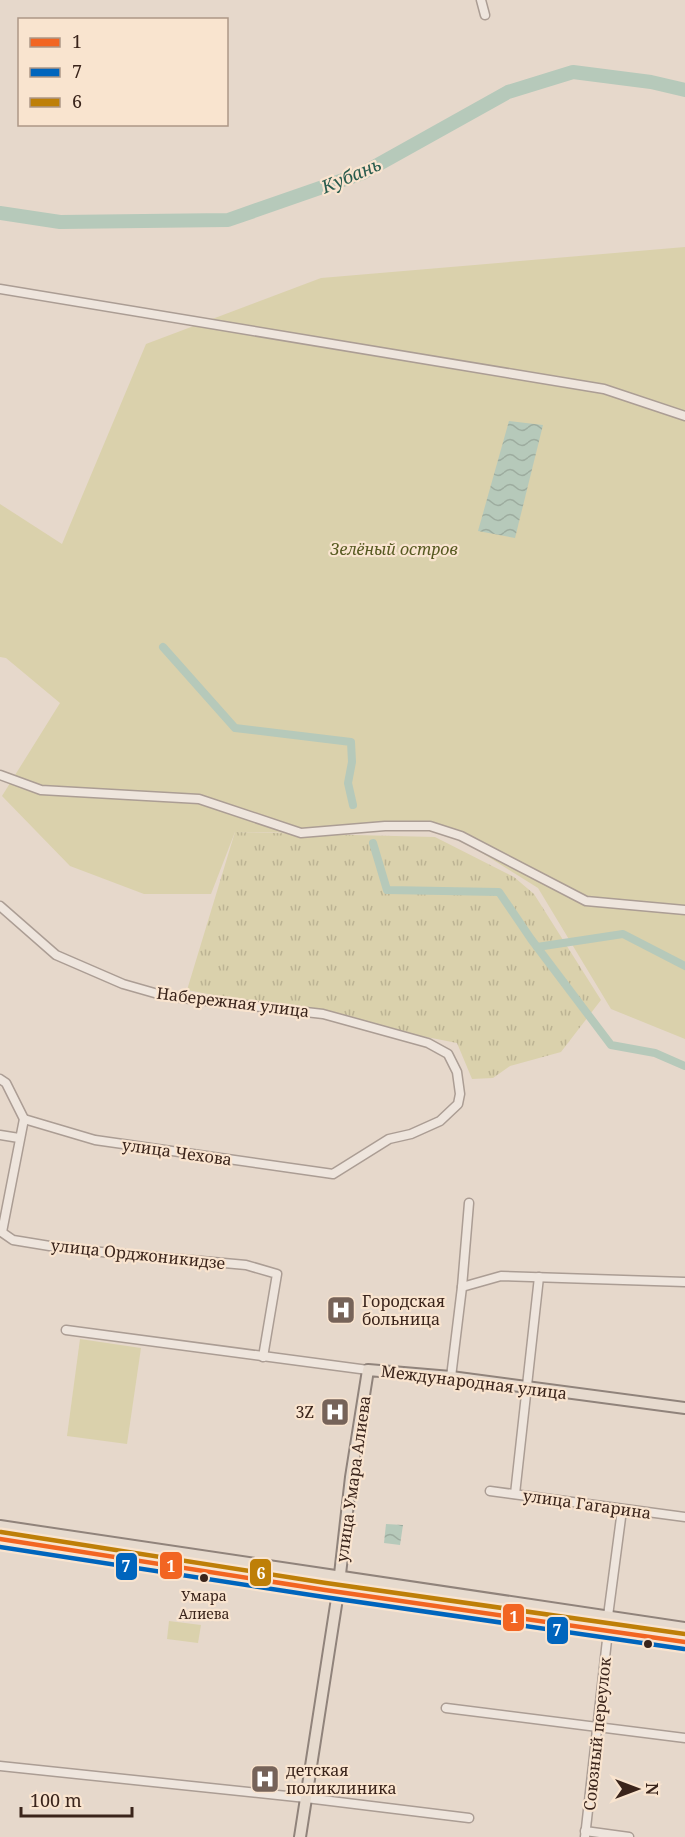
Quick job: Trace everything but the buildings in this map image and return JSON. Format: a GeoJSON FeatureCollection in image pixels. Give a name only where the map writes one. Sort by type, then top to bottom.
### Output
{"type":"FeatureCollection","features":[{"type":"Feature","properties":{"kind":"main road","name":"Международная улица"},"geometry":{"type":"LineString","coordinates":[[368,1370],[451,1377],[685,1408]]}},
{"type":"Feature","properties":{"kind":"main road","name":"улица Умара Алиева"},"geometry":{"type":"LineString","coordinates":[[300,1837],[338,1592],[352,1472],[368,1370]]}},
{"type":"Feature","properties":{"kind":"main road"},"geometry":{"type":"LineString","coordinates":[[0,1526],[685,1628]]}},
{"type":"Feature","properties":{"kind":"main road"},"geometry":{"type":"LineString","coordinates":[[0,1539],[338,1592],[685,1642]]}},
{"type":"Feature","properties":{"kind":"street"},"geometry":{"type":"LineString","coordinates":[[481,0],[485,15]]}},
{"type":"Feature","properties":{"kind":"street"},"geometry":{"type":"LineString","coordinates":[[0,289],[604,389],[685,416]]}},
{"type":"Feature","properties":{"kind":"street"},"geometry":{"type":"LineString","coordinates":[[0,775],[41,790],[199,799],[301,833],[385,826],[430,826],[461,836],[586,901],[685,910]]}},
{"type":"Feature","properties":{"kind":"street","name":"Набережная улица"},"geometry":{"type":"LineString","coordinates":[[0,906],[56,955],[123,984],[165,996],[323,1014],[428,1043],[448,1054],[457,1072],[460,1094],[458,1104],[440,1121],[411,1134],[389,1139],[333,1174]]}},
{"type":"Feature","properties":{"kind":"street"},"geometry":{"type":"LineString","coordinates":[[0,1079],[6,1083],[24,1119],[1,1231]]}},
{"type":"Feature","properties":{"kind":"street","name":"улица Чехова"},"geometry":{"type":"LineString","coordinates":[[24,1119],[95,1140],[333,1174]]}},
{"type":"Feature","properties":{"kind":"street"},"geometry":{"type":"LineString","coordinates":[[0,1135],[19,1138]]}},
{"type":"Feature","properties":{"kind":"street"},"geometry":{"type":"LineString","coordinates":[[451,1377],[469,1203]]}},
{"type":"Feature","properties":{"kind":"street","name":"улица Орджоникидзе"},"geometry":{"type":"LineString","coordinates":[[1,1231],[13,1240],[24,1242],[92,1252],[246,1265],[278,1274],[263,1357]]}},
{"type":"Feature","properties":{"kind":"street"},"geometry":{"type":"LineString","coordinates":[[462,1287],[501,1276],[685,1282]]}},
{"type":"Feature","properties":{"kind":"street"},"geometry":{"type":"LineString","coordinates":[[515,1494],[539,1277]]}},
{"type":"Feature","properties":{"kind":"street","name":"Международная улица"},"geometry":{"type":"LineString","coordinates":[[66,1330],[368,1370]]}},
{"type":"Feature","properties":{"kind":"street","name":"улица Гагарина"},"geometry":{"type":"LineString","coordinates":[[490,1491],[685,1517]]}},
{"type":"Feature","properties":{"kind":"street"},"geometry":{"type":"LineString","coordinates":[[608,1616],[622,1510]]}},
{"type":"Feature","properties":{"kind":"street","name":"Союзный переулок"},"geometry":{"type":"LineString","coordinates":[[585,1834],[608,1631]]}},
{"type":"Feature","properties":{"kind":"street"},"geometry":{"type":"LineString","coordinates":[[446,1708],[685,1738]]}},
{"type":"Feature","properties":{"kind":"street"},"geometry":{"type":"LineString","coordinates":[[0,1766],[306,1798],[469,1818]]}},
{"type":"Feature","properties":{"kind":"street"},"geometry":{"type":"LineString","coordinates":[[585,1834],[628,1837]]}},
{"type":"Feature","properties":{"kind":"green space","name":"Зелёный остров"},"geometry":{"type":"Polygon","coordinates":[[[685,247],[685,1039],[611,1009],[538,888],[433,822],[308,833],[235,832],[211,894],[144,894],[70,866],[2,796],[60,703],[6,658],[0,657],[0,504],[62,544],[146,344],[321,278],[685,247]]]}},
{"type":"Feature","properties":{"kind":"green space"},"geometry":{"type":"Polygon","coordinates":[[[235,832],[435,837],[514,877],[534,894],[601,1000],[561,1052],[510,1066],[493,1078],[472,1079],[457,1043],[187,990],[235,832]]]}},
{"type":"Feature","properties":{"kind":"green space"},"geometry":{"type":"Polygon","coordinates":[[[80,1339],[141,1348],[127,1444],[67,1436],[80,1339]]]}},
{"type":"Feature","properties":{"kind":"green space"},"geometry":{"type":"Polygon","coordinates":[[[169,1621],[201,1625],[198,1643],[167,1639],[169,1621]]]}},
{"type":"Feature","properties":{"kind":"water"},"geometry":{"type":"Polygon","coordinates":[[[509,421],[543,425],[515,538],[478,531],[509,421]]]}},
{"type":"Feature","properties":{"kind":"water"},"geometry":{"type":"Polygon","coordinates":[[[386,1524],[403,1525],[400,1545],[384,1543],[386,1524]]]}},
{"type":"Feature","properties":{"kind":"waterway","name":"Кубань"},"geometry":{"type":"LineString","coordinates":[[0,213],[60,222],[228,220],[363,173],[508,92],[573,72],[651,82],[685,90]]}},
{"type":"Feature","properties":{"kind":"waterway"},"geometry":{"type":"LineString","coordinates":[[163,647],[235,728],[351,742],[352,762],[348,783],[353,805]]}},
{"type":"Feature","properties":{"kind":"waterway"},"geometry":{"type":"LineString","coordinates":[[373,843],[387,890],[499,892],[531,939],[611,1045],[655,1053],[685,1066]]}},
{"type":"Feature","properties":{"kind":"waterway"},"geometry":{"type":"LineString","coordinates":[[537,947],[623,934],[685,966]]}},
{"type":"Feature","properties":{"kind":"transit line","name":"6"},"geometry":{"type":"LineString","coordinates":[[1,1532],[326,1583],[685,1634]]}},
{"type":"Feature","properties":{"kind":"transit line","name":"1"},"geometry":{"type":"LineString","coordinates":[[0,1539],[325,1590],[685,1642]]}},
{"type":"Feature","properties":{"kind":"transit line","name":"7"},"geometry":{"type":"LineString","coordinates":[[0,1547],[684,1649]]}},
{"type":"Feature","properties":{"kind":"place","name":"Городская больница"},"geometry":{"type":"Point","coordinates":[341,1310]}},
{"type":"Feature","properties":{"kind":"place","name":"3Z"},"geometry":{"type":"Point","coordinates":[335,1412]}},
{"type":"Feature","properties":{"kind":"place","name":"Умара Алиева"},"geometry":{"type":"Point","coordinates":[204,1578]}},
{"type":"Feature","properties":{"kind":"place","name":"детская поликлиника"},"geometry":{"type":"Point","coordinates":[265,1779]}}]}
